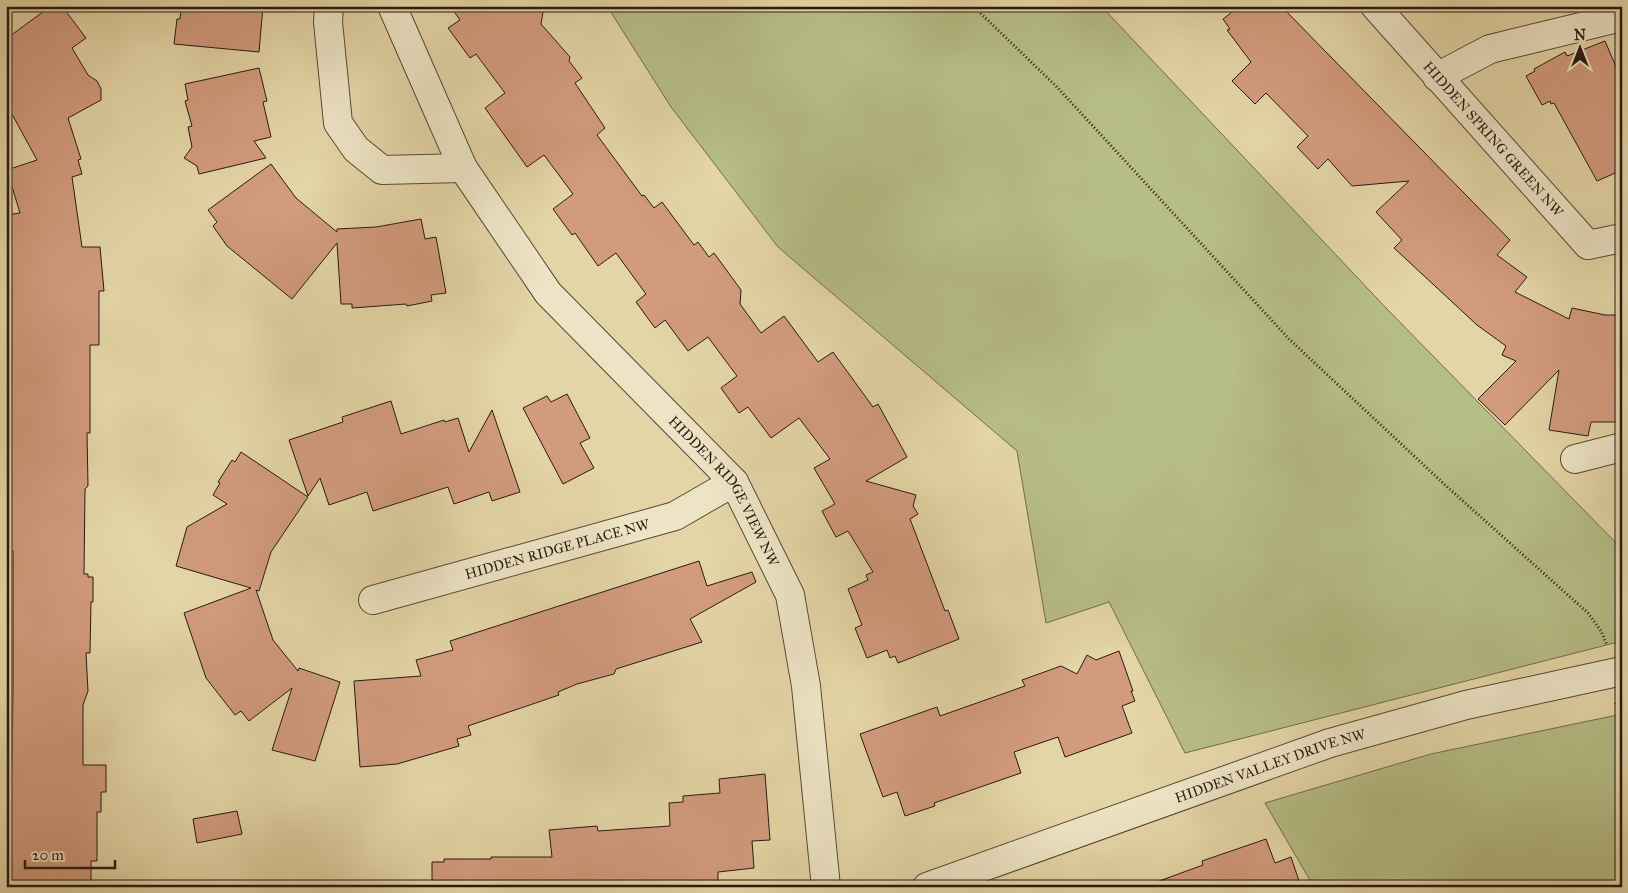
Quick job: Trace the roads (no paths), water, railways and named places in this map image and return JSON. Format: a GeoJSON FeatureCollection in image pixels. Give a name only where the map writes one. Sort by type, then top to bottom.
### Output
{"type":"FeatureCollection","features":[{"type":"Feature","properties":{"kind":"street"},"geometry":{"type":"LineString","coordinates":[[329,6],[328,22],[338,123],[356,149],[382,170],[463,168]]}},
{"type":"Feature","properties":{"kind":"street","name":"HIDDEN RIDGE VIEW NW"},"geometry":{"type":"LineString","coordinates":[[392,6],[463,168],[548,292],[734,482],[790,595],[806,686],[826,887]]}},
{"type":"Feature","properties":{"kind":"street","name":"HIDDEN SPRING GREEN NW"},"geometry":{"type":"LineString","coordinates":[[1375,6],[1588,245],[1622,238]]}},
{"type":"Feature","properties":{"kind":"street"},"geometry":{"type":"LineString","coordinates":[[1437,77],[1490,49],[1622,17]]}},
{"type":"Feature","properties":{"kind":"street"},"geometry":{"type":"LineString","coordinates":[[1575,459],[1622,447]]}},
{"type":"Feature","properties":{"kind":"street","name":"HIDDEN RIDGE PLACE NW"},"geometry":{"type":"LineString","coordinates":[[373,600],[675,516],[734,482]]}},
{"type":"Feature","properties":{"kind":"street","name":"HIDDEN VALLEY DRIVE NW"},"geometry":{"type":"LineString","coordinates":[[927,887],[1330,743],[1615,661]]}}]}
